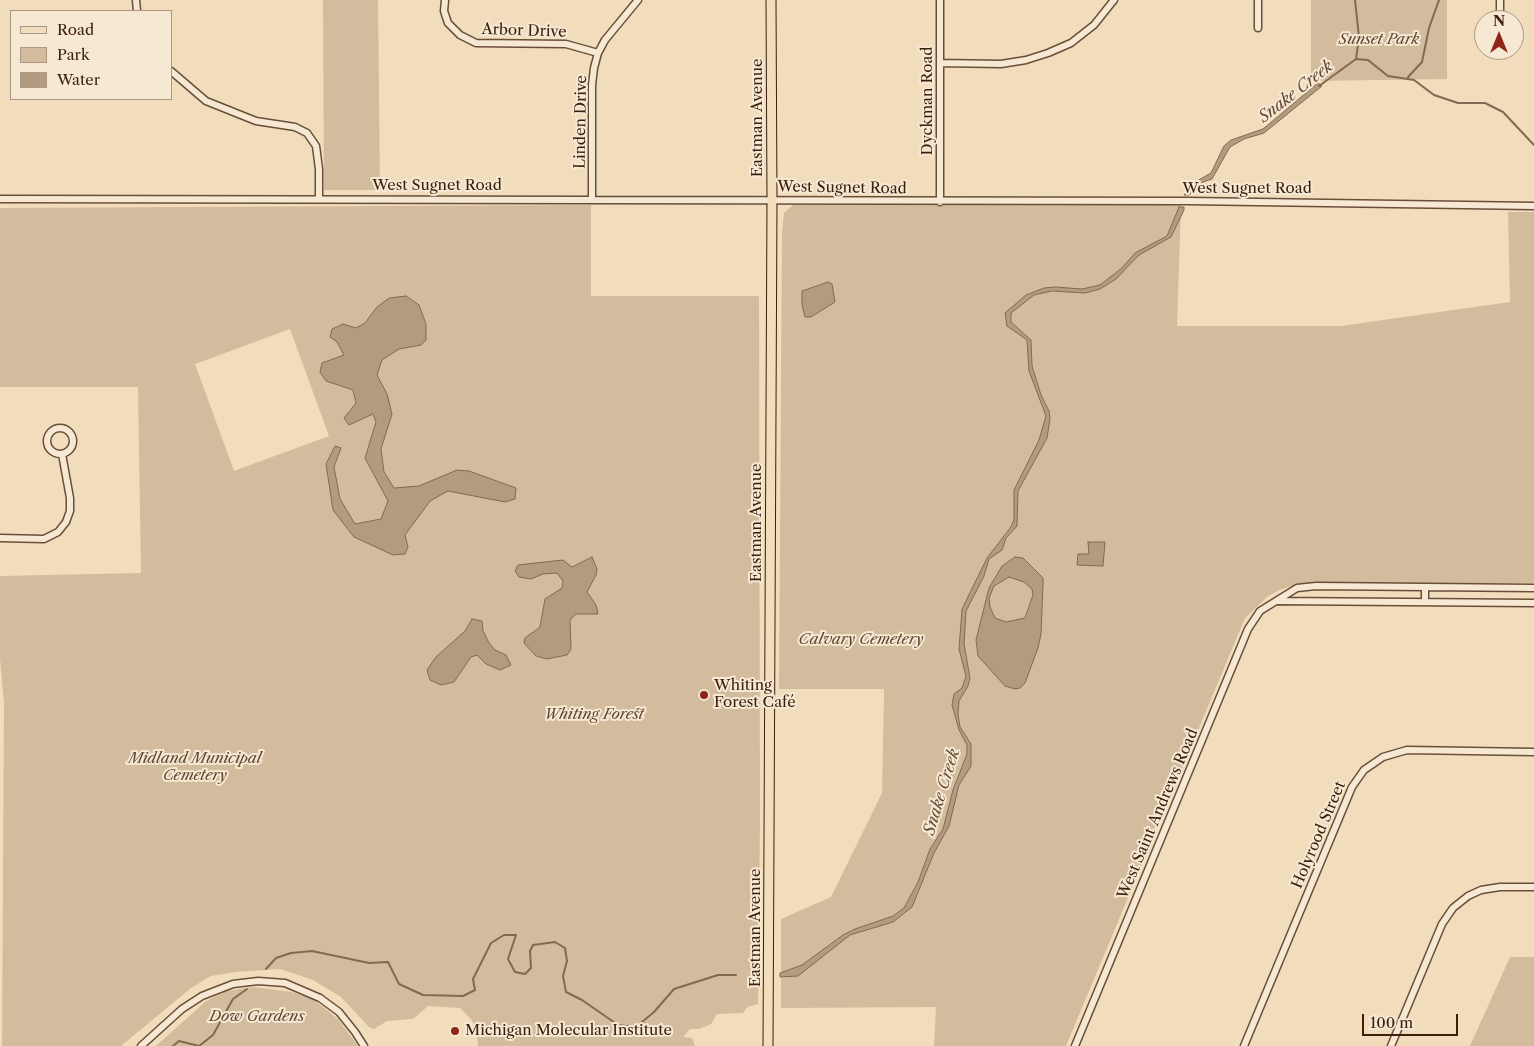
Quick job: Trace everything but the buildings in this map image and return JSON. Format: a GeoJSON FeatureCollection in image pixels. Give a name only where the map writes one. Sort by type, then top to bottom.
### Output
{"type":"FeatureCollection","features":[{"type":"Feature","properties":{"kind":"main road","name":"Eastman Avenue"},"geometry":{"type":"LineString","coordinates":[[768,1046],[772,200],[771,0]]}},
{"type":"Feature","properties":{"kind":"street","name":"Arbor Drive"},"geometry":{"type":"LineString","coordinates":[[445,0],[444,11],[448,23],[460,36],[476,43],[566,44],[598,53]]}},
{"type":"Feature","properties":{"kind":"street","name":"Linden Drive"},"geometry":{"type":"LineString","coordinates":[[592,199],[592,85],[598,53],[610,34],[638,0]]}},
{"type":"Feature","properties":{"kind":"street","name":"Dyckman Road"},"geometry":{"type":"LineString","coordinates":[[940,0],[940,202]]}},
{"type":"Feature","properties":{"kind":"street"},"geometry":{"type":"LineString","coordinates":[[940,63],[1001,64],[1026,60],[1048,53],[1071,43],[1094,25],[1114,0]]}},
{"type":"Feature","properties":{"kind":"street"},"geometry":{"type":"LineString","coordinates":[[1258,0],[1258,28]]}},
{"type":"Feature","properties":{"kind":"street"},"geometry":{"type":"LineString","coordinates":[[172,72],[206,101],[256,121],[295,127],[307,132],[316,146],[319,169],[319,198]]}},
{"type":"Feature","properties":{"kind":"street","name":"West Sugnet Road"},"geometry":{"type":"LineString","coordinates":[[0,199],[319,198],[940,202],[1188,201],[1534,206]]}},
{"type":"Feature","properties":{"kind":"street"},"geometry":{"type":"LineString","coordinates":[[56,428],[66,428],[70,431],[74,440],[71,449],[62,454],[53,452],[47,444],[48,434],[56,428]]}},
{"type":"Feature","properties":{"kind":"street"},"geometry":{"type":"LineString","coordinates":[[0,538],[44,539],[58,532],[66,522],[70,511],[70,498],[62,454]]}},
{"type":"Feature","properties":{"kind":"street","name":"West Saint Andrews Road"},"geometry":{"type":"LineString","coordinates":[[1074,1046],[1248,629],[1260,611],[1297,588],[1316,586],[1534,588]]}},
{"type":"Feature","properties":{"kind":"street"},"geometry":{"type":"LineString","coordinates":[[1425,586],[1425,602]]}},
{"type":"Feature","properties":{"kind":"street"},"geometry":{"type":"LineString","coordinates":[[1277,602],[1534,603]]}},
{"type":"Feature","properties":{"kind":"street","name":"Holyrood Street"},"geometry":{"type":"LineString","coordinates":[[1244,1046],[1352,787],[1364,770],[1383,757],[1407,750],[1534,752]]}},
{"type":"Feature","properties":{"kind":"street"},"geometry":{"type":"LineString","coordinates":[[1391,1046],[1442,924],[1453,908],[1468,896],[1490,888],[1534,888]]}},
{"type":"Feature","properties":{"kind":"street"},"geometry":{"type":"LineString","coordinates":[[141,1046],[182,1009],[202,996],[233,984],[258,981],[285,983],[320,998],[339,1012],[356,1032],[364,1046]]}},
{"type":"Feature","properties":{"kind":"green space"},"geometry":{"type":"Polygon","coordinates":[[[323,0],[378,0],[380,190],[324,190],[323,0]]]}},
{"type":"Feature","properties":{"kind":"green space","name":"Sunset Park"},"geometry":{"type":"Polygon","coordinates":[[[1311,0],[1447,0],[1447,79],[1311,81],[1311,0]]]}},
{"type":"Feature","properties":{"kind":"green space","name":"Calvary Cemetery"},"geometry":{"type":"Polygon","coordinates":[[[794,204],[1181,205],[1177,326],[1341,326],[1510,302],[1508,212],[1534,212],[1534,583],[1300,584],[1279,590],[1267,597],[1245,618],[1066,1046],[934,1046],[936,1007],[781,1008],[781,919],[831,897],[882,793],[884,695],[884,689],[779,689],[782,234],[784,213],[794,204]]]}},
{"type":"Feature","properties":{"kind":"green space"},"geometry":{"type":"Polygon","coordinates":[[[591,205],[591,296],[759,296],[760,820],[758,1004],[747,1007],[743,1013],[717,1014],[711,1024],[699,1029],[690,1029],[683,1037],[692,1038],[695,1046],[478,1046],[476,1029],[471,1019],[460,1008],[428,1006],[413,1019],[387,1021],[374,1029],[369,1027],[341,997],[313,980],[280,969],[235,972],[211,976],[191,988],[121,1046],[2,1046],[4,703],[0,658],[0,576],[141,573],[138,387],[0,387],[0,208],[591,205]],[[290,329],[195,364],[234,471],[329,436],[290,329]]]}},
{"type":"Feature","properties":{"kind":"green space"},"geometry":{"type":"Polygon","coordinates":[[[1510,957],[1534,957],[1534,1046],[1470,1046],[1510,957]]]}},
{"type":"Feature","properties":{"kind":"green space","name":"Dow Gardens"},"geometry":{"type":"Polygon","coordinates":[[[253,987],[292,992],[314,1000],[338,1019],[358,1046],[156,1046],[206,1001],[227,991],[253,987]]]}},
{"type":"Feature","properties":{"kind":"water"},"geometry":{"type":"Polygon","coordinates":[[[1318,83],[1322,86],[1264,133],[1244,139],[1230,147],[1212,179],[1203,182],[1189,195],[1184,195],[1197,181],[1211,173],[1224,146],[1231,140],[1263,129],[1318,83]]]}},
{"type":"Feature","properties":{"kind":"water"},"geometry":{"type":"Polygon","coordinates":[[[1179,207],[1184,207],[1184,210],[1171,237],[1139,255],[1116,279],[1100,289],[1085,293],[1052,291],[1034,295],[1011,313],[1011,322],[1031,340],[1032,366],[1041,395],[1049,411],[1050,419],[1047,438],[1018,491],[1017,526],[1006,538],[1002,550],[989,559],[984,576],[966,611],[964,644],[970,678],[968,686],[959,701],[958,714],[960,727],[971,744],[971,766],[959,785],[949,826],[934,853],[912,907],[893,922],[850,935],[798,976],[780,977],[780,973],[802,965],[843,935],[893,916],[904,908],[918,882],[930,849],[943,829],[953,790],[967,754],[967,745],[959,730],[952,705],[954,694],[962,688],[966,676],[959,649],[962,609],[987,558],[1011,527],[1014,520],[1014,490],[1039,440],[1046,416],[1029,371],[1027,340],[1007,326],[1005,313],[1026,295],[1044,288],[1082,289],[1100,285],[1122,268],[1135,253],[1167,236],[1179,207]]]}},
{"type":"Feature","properties":{"kind":"water"},"geometry":{"type":"Polygon","coordinates":[[[828,282],[832,284],[835,302],[811,317],[805,317],[802,305],[802,291],[828,282]]]}},
{"type":"Feature","properties":{"kind":"water"},"geometry":{"type":"Polygon","coordinates":[[[406,296],[419,305],[426,324],[426,340],[421,345],[399,349],[382,360],[377,375],[387,394],[392,414],[381,449],[384,472],[394,488],[419,486],[457,470],[469,471],[516,488],[515,499],[505,502],[448,491],[430,501],[405,535],[408,547],[405,554],[393,555],[354,537],[333,510],[326,464],[335,446],[341,448],[334,467],[340,499],[355,524],[381,519],[388,501],[365,458],[376,422],[373,414],[349,425],[344,418],[356,403],[353,390],[326,381],[320,372],[322,363],[344,355],[337,342],[330,337],[332,329],[343,324],[356,328],[365,323],[377,307],[389,298],[406,296]]]}},
{"type":"Feature","properties":{"kind":"water"},"geometry":{"type":"Polygon","coordinates":[[[1088,542],[1105,542],[1103,566],[1077,565],[1078,554],[1089,554],[1088,542]]]}},
{"type":"Feature","properties":{"kind":"water"},"geometry":{"type":"Polygon","coordinates":[[[592,557],[597,569],[587,592],[596,605],[598,614],[576,614],[570,620],[571,649],[567,655],[547,659],[536,656],[524,643],[525,638],[540,627],[545,599],[562,588],[563,581],[557,573],[543,574],[531,579],[519,577],[515,571],[518,565],[563,560],[572,567],[592,557]]]}},
{"type":"Feature","properties":{"kind":"water"},"geometry":{"type":"Polygon","coordinates":[[[1015,557],[1023,558],[1043,578],[1041,634],[1038,648],[1025,683],[1020,688],[1015,689],[1005,686],[978,656],[976,640],[989,588],[1002,566],[1015,557]],[[1009,577],[994,586],[989,598],[990,607],[995,618],[1006,622],[1025,618],[1033,595],[1032,589],[1024,582],[1009,577]]]}},
{"type":"Feature","properties":{"kind":"water"},"geometry":{"type":"Polygon","coordinates":[[[472,619],[482,621],[483,631],[489,643],[495,650],[506,655],[511,665],[500,670],[486,664],[477,655],[471,657],[454,682],[441,685],[430,680],[427,670],[436,657],[465,631],[472,619]]]}},
{"type":"Feature","properties":{"kind":"waterway"},"geometry":{"type":"LineString","coordinates":[[1355,0],[1359,37],[1356,59]]}},
{"type":"Feature","properties":{"kind":"waterway"},"geometry":{"type":"LineString","coordinates":[[1408,77],[1422,62],[1429,28],[1439,0]]}},
{"type":"Feature","properties":{"kind":"waterway","name":"Snake Creek"},"geometry":{"type":"LineString","coordinates":[[1319,86],[1356,59],[1368,60],[1388,76],[1414,80],[1434,95],[1458,103],[1485,103],[1503,112],[1534,145]]}},
{"type":"Feature","properties":{"kind":"waterway","name":"Snake Creek"},"geometry":{"type":"LineString","coordinates":[[266,969],[276,958],[291,953],[312,951],[369,963],[388,962],[399,984],[423,995],[463,996],[475,990],[473,979],[491,943],[504,935],[516,935],[508,959],[515,972],[525,974],[531,968],[530,951],[533,945],[555,942],[565,948],[567,961],[563,976],[566,992],[582,1000],[618,1025],[636,1027],[654,1012],[674,989],[718,975],[736,975]]}},
{"type":"Feature","properties":{"kind":"waterway","name":"Snake Creek"},"geometry":{"type":"LineString","coordinates":[[173,1046],[179,1041],[199,1046],[213,1035],[233,999],[247,989]]}},
{"type":"Feature","properties":{"kind":"place","name":"Whiting Forest Café"},"geometry":{"type":"Point","coordinates":[704,695]}},
{"type":"Feature","properties":{"kind":"place","name":"Michigan Molecular Institute"},"geometry":{"type":"Point","coordinates":[455,1031]}},
{"type":"Feature","properties":{"kind":"park label","name":"Whiting Forest"},"geometry":{"type":"Point","coordinates":[594,715]}},
{"type":"Feature","properties":{"kind":"park label","name":"Midland Municipal Cemetery"},"geometry":{"type":"Point","coordinates":[195,768]}}]}
